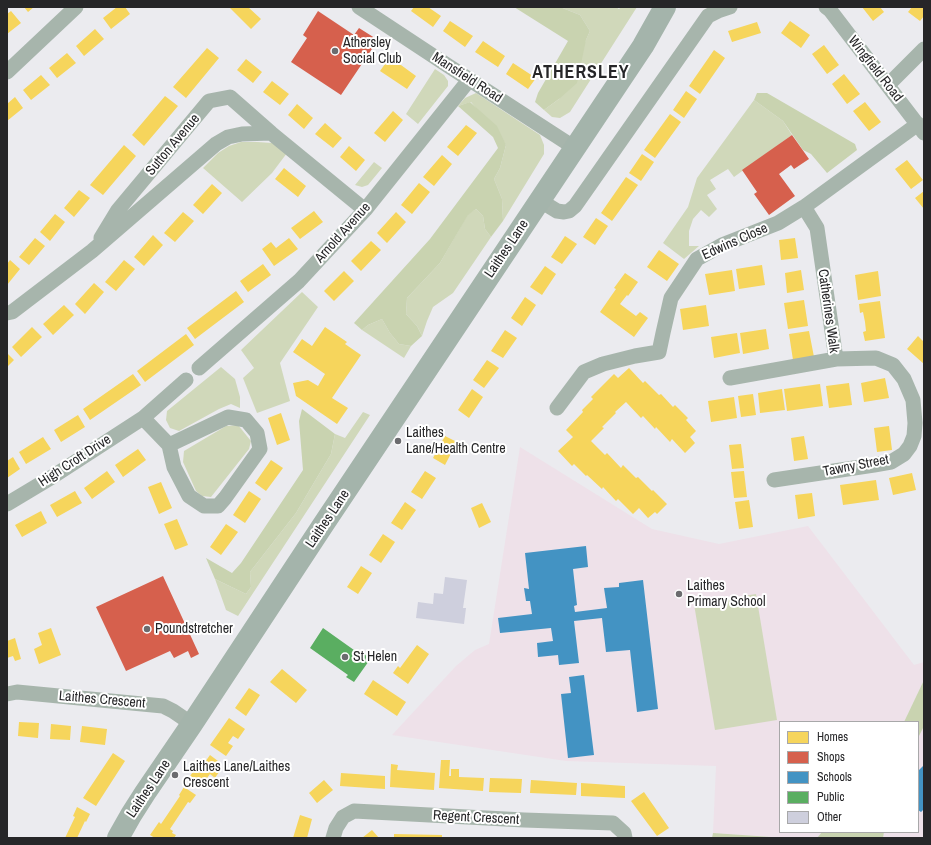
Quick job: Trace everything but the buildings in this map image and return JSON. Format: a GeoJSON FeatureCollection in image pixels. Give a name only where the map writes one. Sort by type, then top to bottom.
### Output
{"type":"FeatureCollection","features":[{"type":"Feature","properties":{"kind":"main road","name":"Laithes Lane"},"geometry":{"type":"LineString","coordinates":[[118,838],[131,815],[642,46],[665,7]]}},
{"type":"Feature","properties":{"kind":"street"},"geometry":{"type":"LineString","coordinates":[[7,72],[76,7]]}},
{"type":"Feature","properties":{"kind":"street","name":"Mansfield Road"},"geometry":{"type":"LineString","coordinates":[[359,7],[574,148]]}},
{"type":"Feature","properties":{"kind":"street"},"geometry":{"type":"LineString","coordinates":[[540,200],[557,211],[569,211],[575,206],[708,16],[718,10],[730,7]]}},
{"type":"Feature","properties":{"kind":"street","name":"Wingfield Road"},"geometry":{"type":"LineString","coordinates":[[826,7],[830,10],[921,128]]}},
{"type":"Feature","properties":{"kind":"street"},"geometry":{"type":"LineString","coordinates":[[888,85],[924,49]]}},
{"type":"Feature","properties":{"kind":"street","name":"Arnold Avenue"},"geometry":{"type":"LineString","coordinates":[[199,368],[299,281],[365,210],[469,80]]}},
{"type":"Feature","properties":{"kind":"street","name":"Sutton Avenue"},"geometry":{"type":"LineString","coordinates":[[92,252],[118,210],[210,101],[230,97],[365,210]]}},
{"type":"Feature","properties":{"kind":"street","name":"Edwins Close"},"geometry":{"type":"LineString","coordinates":[[557,408],[584,372],[602,364],[659,352],[671,298],[697,259],[722,245],[778,223],[921,128]]}},
{"type":"Feature","properties":{"kind":"street","name":"Sutton Avenue"},"geometry":{"type":"LineString","coordinates":[[7,313],[12,312],[92,252],[216,144],[228,137],[242,134],[272,133]]}},
{"type":"Feature","properties":{"kind":"street","name":"Catherines Walk"},"geometry":{"type":"LineString","coordinates":[[730,378],[836,359],[817,228],[804,207]]}},
{"type":"Feature","properties":{"kind":"street","name":"Tawny Street"},"geometry":{"type":"LineString","coordinates":[[774,480],[891,462],[904,454],[910,446],[920,424],[913,400],[904,378],[893,365],[876,358],[836,359]]}},
{"type":"Feature","properties":{"kind":"street","name":"High Croft Drive"},"geometry":{"type":"LineString","coordinates":[[7,504],[52,477],[143,418],[186,380]]}},
{"type":"Feature","properties":{"kind":"street"},"geometry":{"type":"LineString","coordinates":[[143,418],[169,445],[174,466],[189,496],[204,506],[218,506],[226,498],[260,449],[257,433],[246,420],[228,417],[169,445]]}},
{"type":"Feature","properties":{"kind":"street","name":"Laithes Crescent"},"geometry":{"type":"LineString","coordinates":[[7,694],[17,692],[163,706],[192,724]]}},
{"type":"Feature","properties":{"kind":"street","name":"Regent Crescent"},"geometry":{"type":"LineString","coordinates":[[333,838],[336,828],[343,817],[354,812],[613,823],[624,833],[625,838]]}},
{"type":"Feature","properties":{"kind":"shaded area","name":"Laithes Primary School"},"geometry":{"type":"Polygon","coordinates":[[[520,447],[652,529],[719,544],[808,526],[914,665],[924,662],[924,680],[904,721],[779,721],[779,833],[821,833],[817,838],[786,838],[713,833],[716,766],[566,761],[392,735],[456,666],[475,650],[489,644],[520,447]]]}},
{"type":"Feature","properties":{"kind":"shaded area"},"geometry":{"type":"Polygon","coordinates":[[[924,726],[924,838],[883,838],[884,833],[919,833],[919,736],[924,726]]]}},
{"type":"Feature","properties":{"kind":"green space"},"geometry":{"type":"Polygon","coordinates":[[[514,7],[560,7],[580,15],[590,31],[586,40],[577,83],[544,110],[535,102],[538,93],[568,41],[514,7]]]}},
{"type":"Feature","properties":{"kind":"green space"},"geometry":{"type":"Polygon","coordinates":[[[560,7],[616,7],[619,9],[621,7],[637,7],[570,112],[560,118],[552,117],[544,110],[559,99],[590,31],[580,15],[560,7]]]}},
{"type":"Feature","properties":{"kind":"green space"},"geometry":{"type":"Polygon","coordinates":[[[435,69],[444,75],[448,81],[448,86],[418,124],[406,114],[435,69]]]}},
{"type":"Feature","properties":{"kind":"green space"},"geometry":{"type":"Polygon","coordinates":[[[476,93],[540,135],[544,145],[544,154],[503,221],[502,199],[494,179],[500,168],[506,145],[471,102],[458,106],[465,98],[476,93]]]}},
{"type":"Feature","properties":{"kind":"green space"},"geometry":{"type":"Polygon","coordinates":[[[757,93],[767,93],[855,144],[857,150],[827,173],[811,154],[803,150],[783,121],[754,100],[757,93]]]}},
{"type":"Feature","properties":{"kind":"green space"},"geometry":{"type":"Polygon","coordinates":[[[754,100],[783,121],[792,135],[734,177],[728,169],[710,180],[716,189],[707,195],[717,209],[709,217],[701,210],[693,219],[689,231],[689,246],[699,246],[684,259],[663,243],[688,207],[697,178],[754,100]]]}},
{"type":"Feature","properties":{"kind":"green space"},"geometry":{"type":"Polygon","coordinates":[[[470,102],[497,126],[506,145],[500,168],[494,179],[502,199],[503,221],[491,237],[485,229],[483,216],[476,209],[468,215],[440,263],[407,298],[406,314],[417,326],[422,336],[411,346],[399,344],[390,333],[382,319],[368,325],[362,330],[354,323],[430,239],[498,148],[493,137],[458,106],[470,102]]]}},
{"type":"Feature","properties":{"kind":"green space"},"geometry":{"type":"Polygon","coordinates":[[[241,142],[272,143],[287,153],[272,173],[242,202],[203,168],[218,153],[229,146],[241,142]]]}},
{"type":"Feature","properties":{"kind":"green space"},"geometry":{"type":"Polygon","coordinates":[[[374,162],[382,168],[368,185],[362,187],[355,185],[374,162]]]}},
{"type":"Feature","properties":{"kind":"green space"},"geometry":{"type":"Polygon","coordinates":[[[476,209],[483,216],[485,229],[491,237],[453,293],[433,307],[422,336],[417,326],[406,314],[407,298],[440,263],[468,214],[476,209]]]}},
{"type":"Feature","properties":{"kind":"green space"},"geometry":{"type":"Polygon","coordinates":[[[302,292],[318,307],[280,363],[290,401],[257,413],[243,378],[254,368],[241,350],[302,292]]]}},
{"type":"Feature","properties":{"kind":"green space"},"geometry":{"type":"Polygon","coordinates":[[[382,319],[390,333],[399,344],[411,346],[404,358],[362,330],[368,325],[382,319]]]}},
{"type":"Feature","properties":{"kind":"green space"},"geometry":{"type":"Polygon","coordinates":[[[221,367],[235,379],[240,397],[240,408],[231,404],[179,431],[170,428],[166,420],[167,411],[221,367]]]}},
{"type":"Feature","properties":{"kind":"green space"},"geometry":{"type":"Polygon","coordinates":[[[302,409],[335,434],[331,454],[296,513],[250,572],[251,587],[246,594],[215,579],[206,558],[232,573],[241,563],[303,470],[299,421],[302,409]]]}},
{"type":"Feature","properties":{"kind":"green space"},"geometry":{"type":"Polygon","coordinates":[[[363,412],[370,415],[238,616],[226,610],[215,579],[246,594],[251,587],[250,572],[296,513],[331,454],[335,434],[345,438],[363,412]]]}},
{"type":"Feature","properties":{"kind":"green space"},"geometry":{"type":"Polygon","coordinates":[[[238,425],[251,441],[249,449],[211,497],[202,496],[196,491],[183,462],[184,451],[226,426],[238,425]]]}},
{"type":"Feature","properties":{"kind":"green space"},"geometry":{"type":"Polygon","coordinates":[[[756,594],[777,720],[715,730],[694,604],[756,594]]]}},
{"type":"Feature","properties":{"kind":"green space"},"geometry":{"type":"Polygon","coordinates":[[[924,680],[924,726],[919,736],[919,721],[904,721],[924,680]]]}},
{"type":"Feature","properties":{"kind":"green space"},"geometry":{"type":"Polygon","coordinates":[[[713,833],[786,838],[712,838],[713,833]]]}},
{"type":"Feature","properties":{"kind":"green space"},"geometry":{"type":"Polygon","coordinates":[[[821,833],[884,833],[883,838],[817,838],[821,833]]]}},
{"type":"Feature","properties":{"kind":"place","name":"Athersley Social Club"},"geometry":{"type":"Point","coordinates":[335,51]}},
{"type":"Feature","properties":{"kind":"place","name":"Laithes Lane/Health Centre"},"geometry":{"type":"Point","coordinates":[398,441]}},
{"type":"Feature","properties":{"kind":"place","name":"Laithes Primary School"},"geometry":{"type":"Point","coordinates":[679,594]}},
{"type":"Feature","properties":{"kind":"place","name":"Poundstretcher"},"geometry":{"type":"Point","coordinates":[147,629]}},
{"type":"Feature","properties":{"kind":"place","name":"St Helen"},"geometry":{"type":"Point","coordinates":[345,657]}},
{"type":"Feature","properties":{"kind":"place","name":"Laithes Lane/Laithes Crescent"},"geometry":{"type":"Point","coordinates":[175,775]}},
{"type":"Feature","properties":{"kind":"district","name":"ATHERSLEY"},"geometry":{"type":"Point","coordinates":[581,73]}}]}
